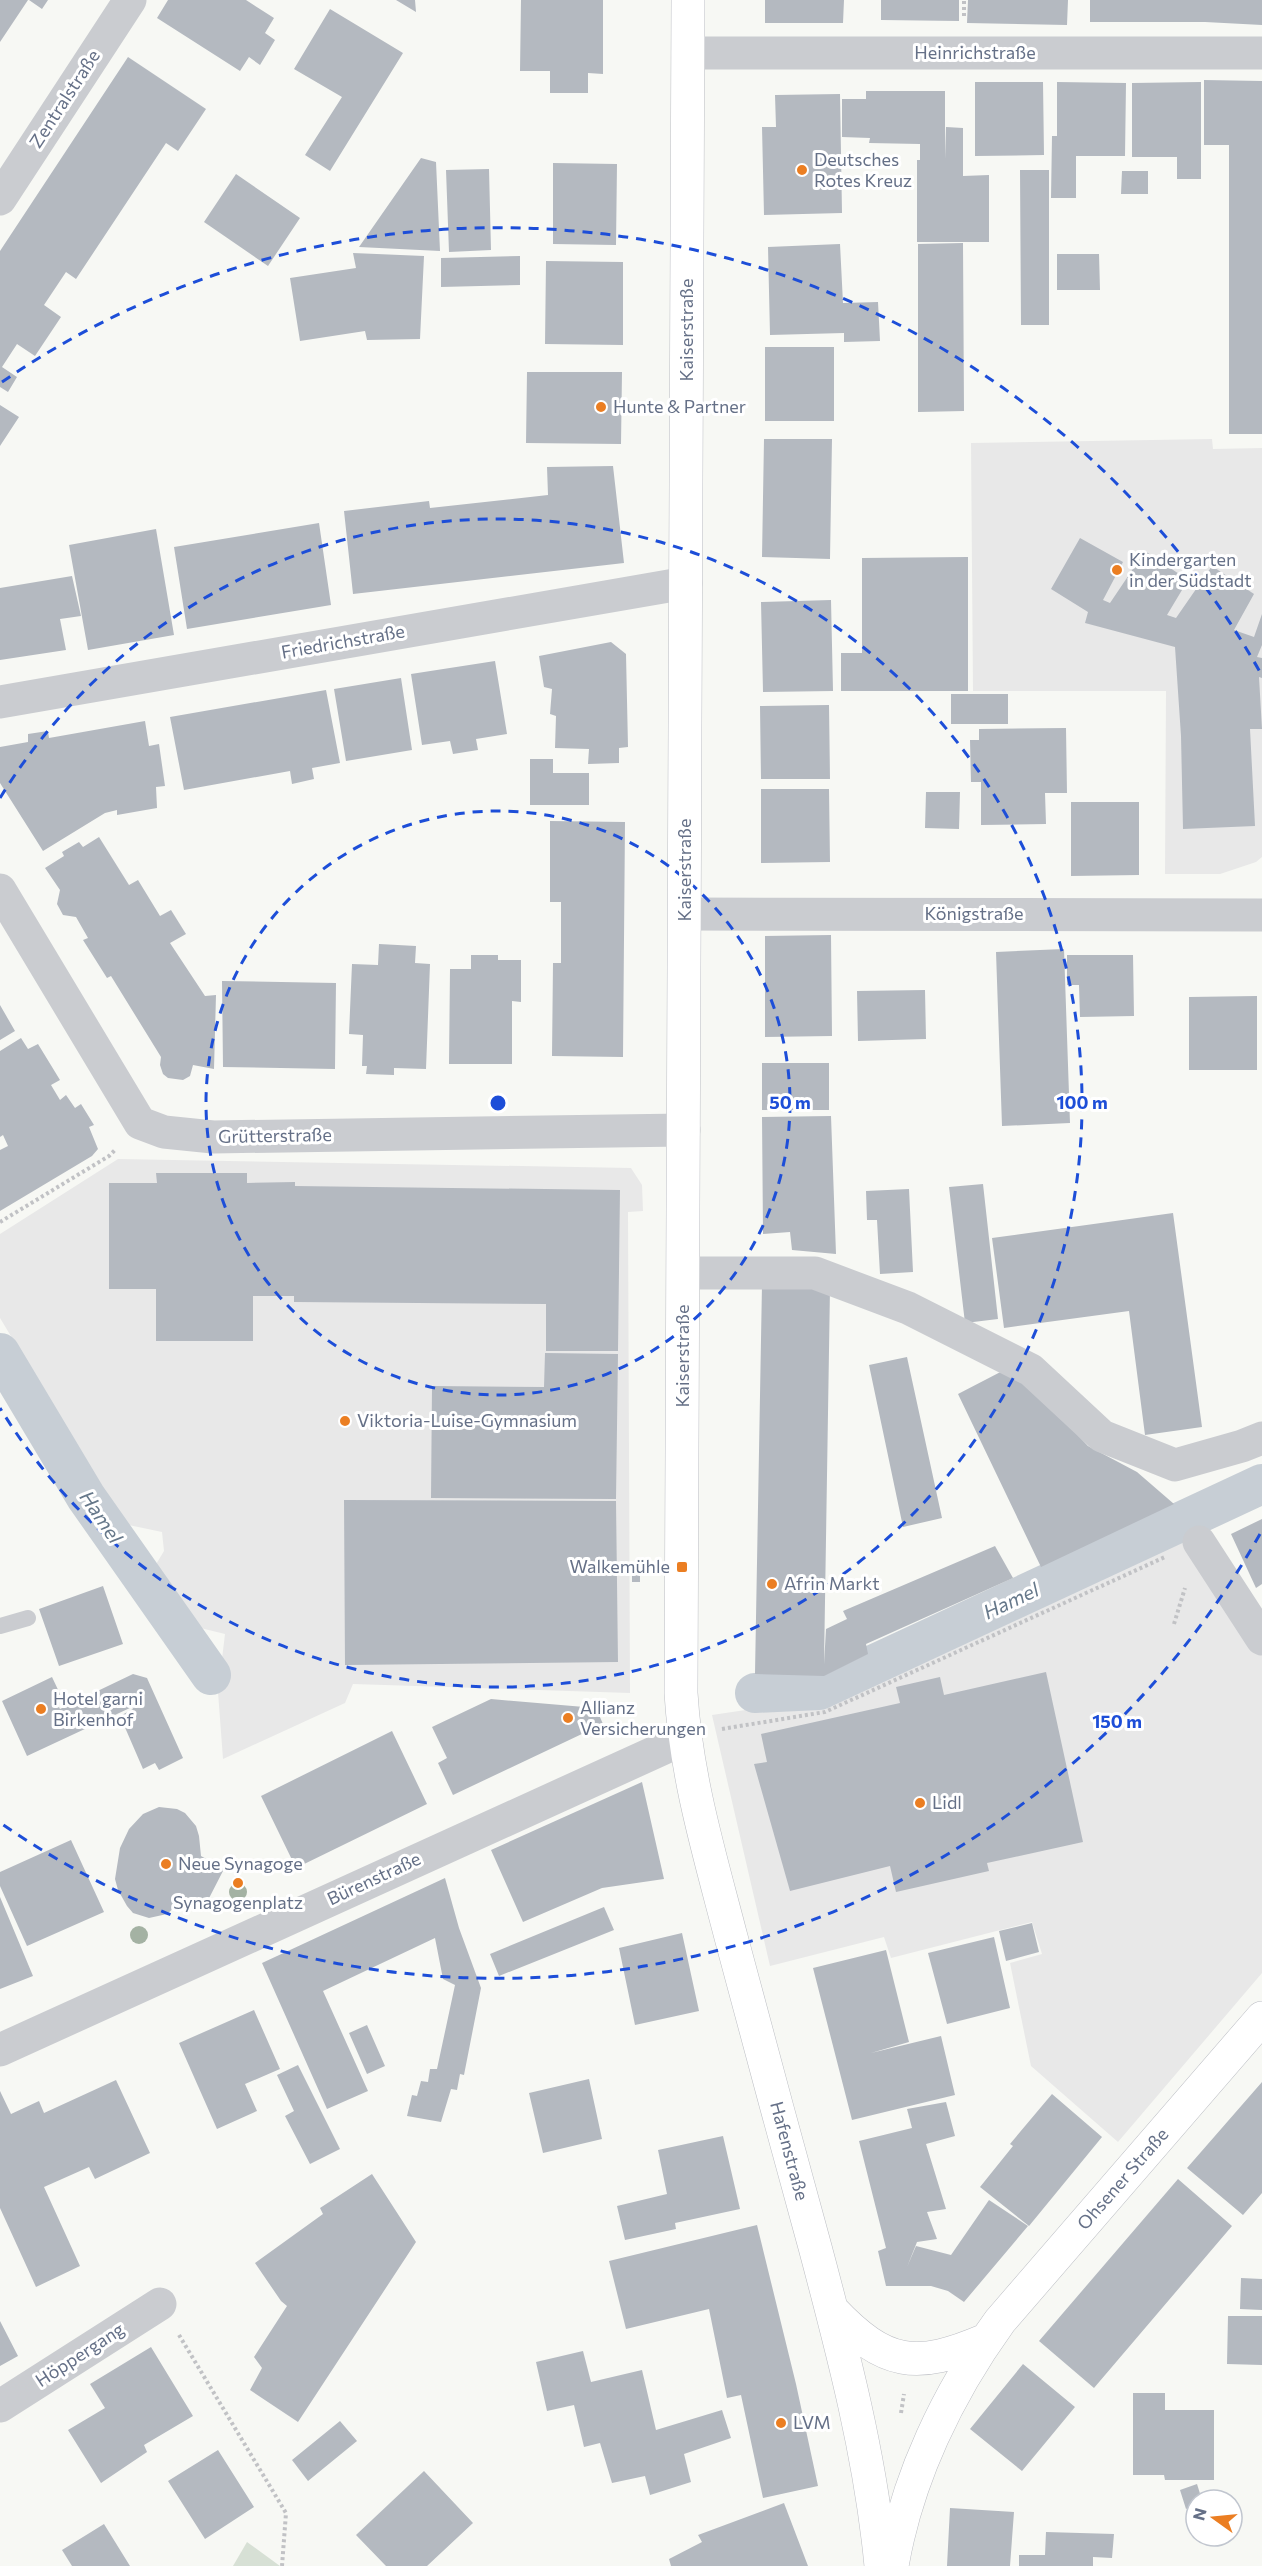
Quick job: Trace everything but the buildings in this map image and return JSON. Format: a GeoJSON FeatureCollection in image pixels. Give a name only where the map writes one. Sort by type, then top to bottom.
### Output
{"type":"FeatureCollection","features":[{"type":"Feature","properties":{"kind":"main road","name":"Kaiserstraße"},"geometry":{"type":"LineString","coordinates":[[684,1739],[681,1694],[688,0]]}},
{"type":"Feature","properties":{"kind":"main road","name":"Hafenstraße"},"geometry":{"type":"LineString","coordinates":[[684,1739],[692,1787],[832,2310],[860,2427],[881,2566]]}},
{"type":"Feature","properties":{"kind":"main road","name":"Ohsener Straße"},"geometry":{"type":"LineString","coordinates":[[892,2566],[904,2514],[923,2459],[965,2373],[986,2340],[1262,2018]]}},
{"type":"Feature","properties":{"kind":"main road"},"geometry":{"type":"LineString","coordinates":[[832,2310],[855,2335],[881,2352],[912,2359],[935,2359],[986,2340]]}},
{"type":"Feature","properties":{"kind":"street","name":"Zentralstraße"},"geometry":{"type":"LineString","coordinates":[[0,199],[130,0]]}},
{"type":"Feature","properties":{"kind":"street","name":"Heinrichstraße"},"geometry":{"type":"LineString","coordinates":[[688,53],[1262,53]]}},
{"type":"Feature","properties":{"kind":"street","name":"Friedrichstraße"},"geometry":{"type":"LineString","coordinates":[[0,702],[686,583]]}},
{"type":"Feature","properties":{"kind":"street"},"geometry":{"type":"LineString","coordinates":[[0,890],[140,1124]]}},
{"type":"Feature","properties":{"kind":"street","name":"Königstraße"},"geometry":{"type":"LineString","coordinates":[[685,914],[1262,915]]}},
{"type":"Feature","properties":{"kind":"street","name":"Grütterstraße"},"geometry":{"type":"LineString","coordinates":[[140,1124],[164,1132],[213,1137],[684,1130]]}},
{"type":"Feature","properties":{"kind":"street"},"geometry":{"type":"LineString","coordinates":[[684,1273],[815,1273],[908,1308],[1031,1370],[1102,1436],[1175,1465],[1262,1438]]}},
{"type":"Feature","properties":{"kind":"street"},"geometry":{"type":"LineString","coordinates":[[1198,1542],[1262,1639]]}},
{"type":"Feature","properties":{"kind":"street","name":"Bürenstraße"},"geometry":{"type":"LineString","coordinates":[[0,2050],[684,1739]]}},
{"type":"Feature","properties":{"kind":"street","name":"Höppergang"},"geometry":{"type":"LineString","coordinates":[[0,2406],[160,2304]]}},
{"type":"Feature","properties":{"kind":"lane"},"geometry":{"type":"LineString","coordinates":[[0,1626],[28,1618]]}},
{"type":"Feature","properties":{"kind":"path"},"geometry":{"type":"LineString","coordinates":[[0,1222],[109,1156],[140,1124]]}},
{"type":"Feature","properties":{"kind":"path"},"geometry":{"type":"LineString","coordinates":[[684,1739],[711,1731],[825,1712],[1198,1542]]}},
{"type":"Feature","properties":{"kind":"path"},"geometry":{"type":"LineString","coordinates":[[160,2304],[286,2513],[282,2566]]}},
{"type":"Feature","properties":{"kind":"shaded area","name":"Kindergarten in der Südstadt"},"geometry":{"type":"Polygon","coordinates":[[[1212,439],[1213,449],[1262,448],[1262,857],[1256,862],[1220,874],[1165,874],[1166,691],[973,691],[971,443],[1212,439]]]}},
{"type":"Feature","properties":{"kind":"shaded area","name":"Viktoria-Luise-Gymnasium"},"geometry":{"type":"Polygon","coordinates":[[[118,1159],[631,1168],[642,1185],[643,1211],[628,1212],[630,1693],[353,1684],[345,1703],[223,1759],[218,1692],[225,1634],[180,1623],[149,1576],[164,1551],[162,1532],[124,1524],[0,1318],[0,1234],[118,1159]]]}},
{"type":"Feature","properties":{"kind":"shaded area"},"geometry":{"type":"Polygon","coordinates":[[[1183,1532],[1262,1656],[1262,1973],[1118,2142],[1031,2066],[1010,1963],[1042,1954],[1032,1922],[891,1958],[884,1937],[770,1966],[712,1715],[820,1699],[1183,1532]]]}},
{"type":"Feature","properties":{"kind":"shaded area"},"geometry":{"type":"Polygon","coordinates":[[[247,2542],[280,2566],[233,2566],[247,2542]]]}},
{"type":"Feature","properties":{"kind":"waterway","name":"Hamel"},"geometry":{"type":"LineString","coordinates":[[0,1353],[86,1497],[211,1675]]}},
{"type":"Feature","properties":{"kind":"waterway","name":"Hamel"},"geometry":{"type":"LineString","coordinates":[[755,1693],[819,1690],[1262,1484]]}},
{"type":"Feature","properties":{"kind":"place","name":"Deutsches Rotes Kreuz"},"geometry":{"type":"Point","coordinates":[802,170]}},
{"type":"Feature","properties":{"kind":"place","name":"Hunte & Partner"},"geometry":{"type":"Point","coordinates":[601,407]}},
{"type":"Feature","properties":{"kind":"place","name":"Kindergarten in der Südstadt"},"geometry":{"type":"Point","coordinates":[1117,570]}},
{"type":"Feature","properties":{"kind":"place","name":"Viktoria-Luise-Gymnasium"},"geometry":{"type":"Point","coordinates":[345,1421]}},
{"type":"Feature","properties":{"kind":"place","name":"Walkemühle"},"geometry":{"type":"Point","coordinates":[682,1567]}},
{"type":"Feature","properties":{"kind":"place","name":"Afrin Markt"},"geometry":{"type":"Point","coordinates":[772,1584]}},
{"type":"Feature","properties":{"kind":"place","name":"Hotel garni Birkenhof"},"geometry":{"type":"Point","coordinates":[41,1709]}},
{"type":"Feature","properties":{"kind":"place","name":"Allianz Versicherungen"},"geometry":{"type":"Point","coordinates":[568,1718]}},
{"type":"Feature","properties":{"kind":"place","name":"Lidl"},"geometry":{"type":"Point","coordinates":[920,1803]}},
{"type":"Feature","properties":{"kind":"place","name":"Neue Synagoge"},"geometry":{"type":"Point","coordinates":[166,1864]}},
{"type":"Feature","properties":{"kind":"place","name":"Synagogenplatz"},"geometry":{"type":"Point","coordinates":[238,1883]}},
{"type":"Feature","properties":{"kind":"place","name":"LVM"},"geometry":{"type":"Point","coordinates":[781,2423]}}]}
